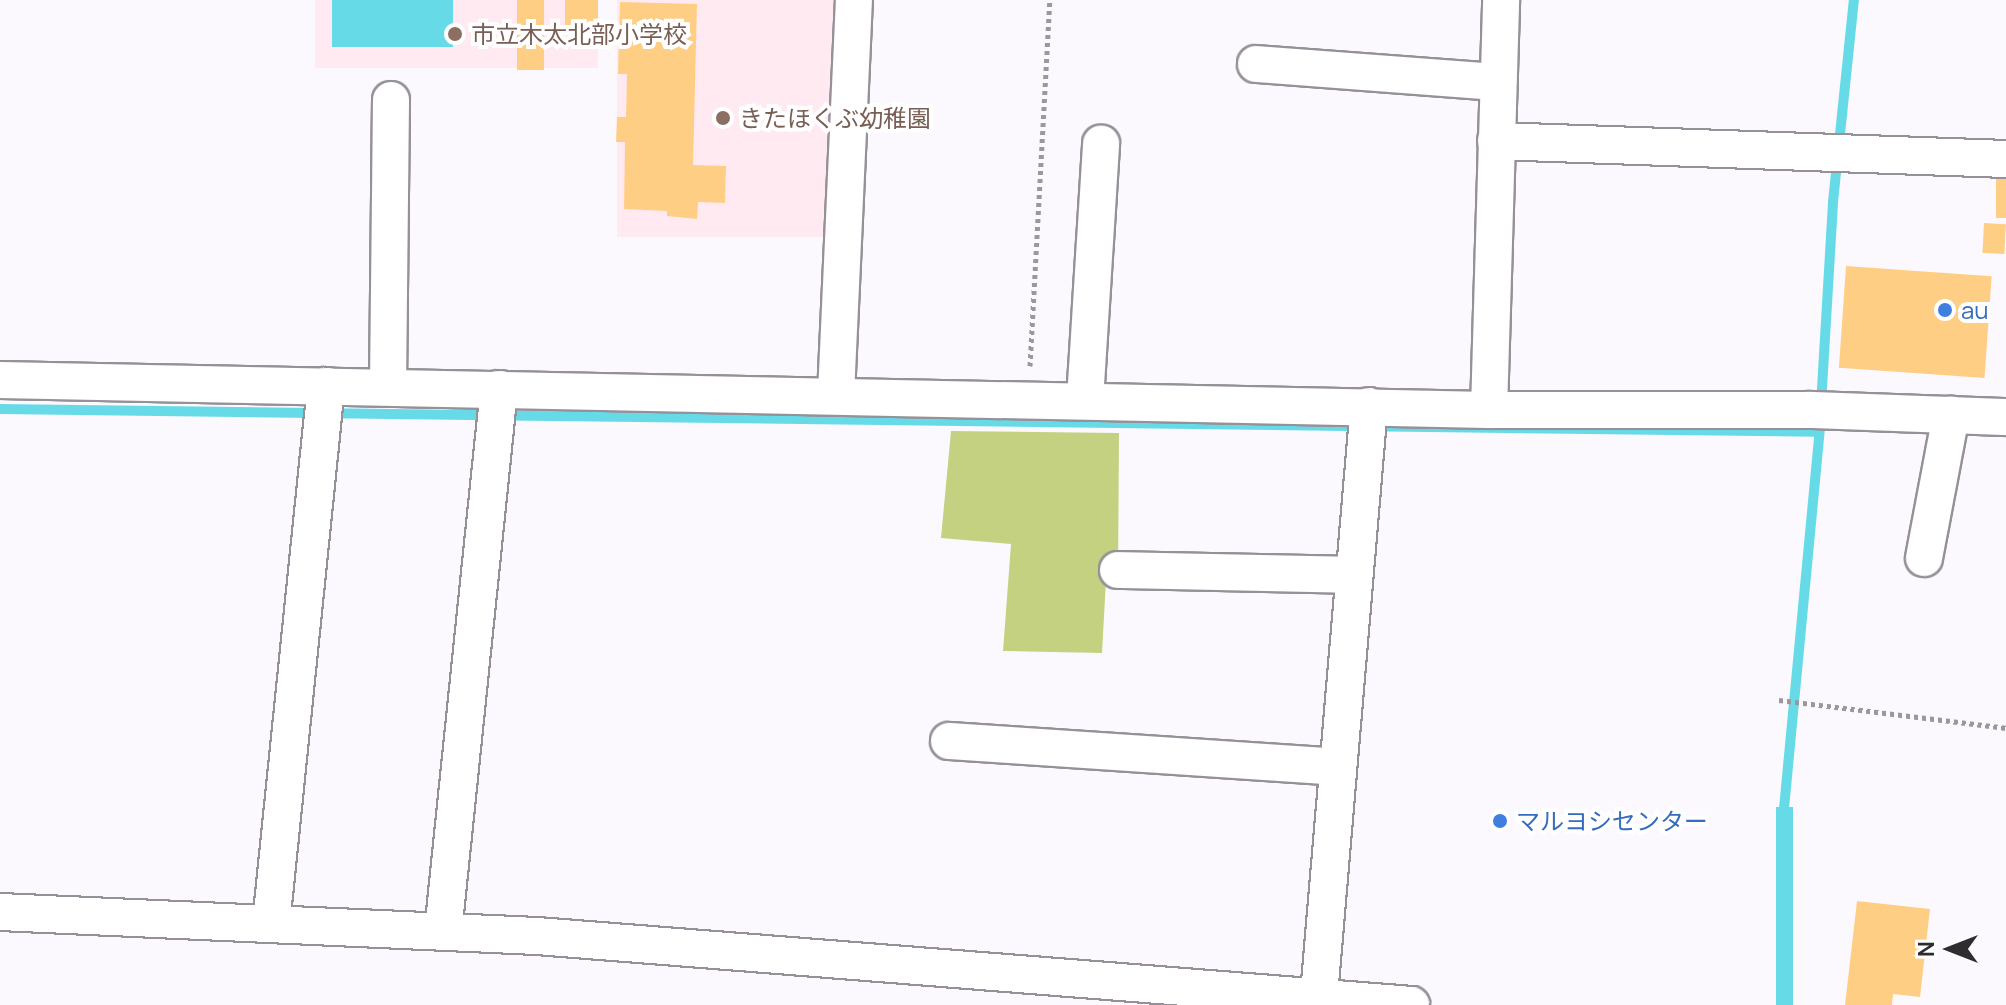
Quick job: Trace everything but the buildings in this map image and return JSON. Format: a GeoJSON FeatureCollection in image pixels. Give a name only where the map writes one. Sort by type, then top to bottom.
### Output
{"type":"FeatureCollection","features":[{"type":"Feature","properties":{"kind":"street"},"geometry":{"type":"LineString","coordinates":[[836,395],[854,0]]}},
{"type":"Feature","properties":{"kind":"street"},"geometry":{"type":"LineString","coordinates":[[1489,410],[1501,0]]}},
{"type":"Feature","properties":{"kind":"street"},"geometry":{"type":"LineString","coordinates":[[1256,64],[1498,82]]}},
{"type":"Feature","properties":{"kind":"street"},"geometry":{"type":"LineString","coordinates":[[388,387],[391,100]]}},
{"type":"Feature","properties":{"kind":"street"},"geometry":{"type":"LineString","coordinates":[[1496,141],[2006,159]]}},
{"type":"Feature","properties":{"kind":"street"},"geometry":{"type":"LineString","coordinates":[[1085,400],[1101,143]]}},
{"type":"Feature","properties":{"kind":"street"},"geometry":{"type":"LineString","coordinates":[[0,380],[1489,410],[1811,410],[2006,417]]}},
{"type":"Feature","properties":{"kind":"street"},"geometry":{"type":"LineString","coordinates":[[271,924],[326,386]]}},
{"type":"Feature","properties":{"kind":"street"},"geometry":{"type":"LineString","coordinates":[[443,932],[499,389]]}},
{"type":"Feature","properties":{"kind":"street"},"geometry":{"type":"LineString","coordinates":[[1319,995],[1369,406]]}},
{"type":"Feature","properties":{"kind":"street"},"geometry":{"type":"LineString","coordinates":[[1924,558],[1951,415]]}},
{"type":"Feature","properties":{"kind":"street"},"geometry":{"type":"LineString","coordinates":[[1118,570],[1353,575]]}},
{"type":"Feature","properties":{"kind":"street"},"geometry":{"type":"LineString","coordinates":[[949,741],[1337,767]]}},
{"type":"Feature","properties":{"kind":"street"},"geometry":{"type":"LineString","coordinates":[[0,912],[443,932],[1319,995],[1411,1005]]}},
{"type":"Feature","properties":{"kind":"path"},"geometry":{"type":"LineString","coordinates":[[1028,399],[1050,0]]}},
{"type":"Feature","properties":{"kind":"path"},"geometry":{"type":"LineString","coordinates":[[1779,700],[2006,728]]}},
{"type":"Feature","properties":{"kind":"shaded area","name":"市立木太北部小学校"},"geometry":{"type":"Polygon","coordinates":[[[315,0],[598,0],[598,68],[315,68],[315,0]]]}},
{"type":"Feature","properties":{"kind":"shaded area","name":"きたほくぶ幼稚園"},"geometry":{"type":"Polygon","coordinates":[[[617,0],[837,0],[837,237],[617,237],[617,0]]]}},
{"type":"Feature","properties":{"kind":"green space"},"geometry":{"type":"Polygon","coordinates":[[[951,431],[1119,433],[1118,580],[1106,580],[1102,653],[1003,651],[1011,544],[941,538],[951,431]]]}},
{"type":"Feature","properties":{"kind":"water"},"geometry":{"type":"Polygon","coordinates":[[[332,0],[453,0],[453,47],[332,47],[332,0]]]}},
{"type":"Feature","properties":{"kind":"water"},"geometry":{"type":"Polygon","coordinates":[[[1776,807],[1793,807],[1793,1005],[1776,1005],[1776,807]]]}},
{"type":"Feature","properties":{"kind":"waterway"},"geometry":{"type":"LineString","coordinates":[[1821,405],[1833,202],[1854,0]]}},
{"type":"Feature","properties":{"kind":"waterway"},"geometry":{"type":"LineString","coordinates":[[0,409],[1819,432]]}},
{"type":"Feature","properties":{"kind":"waterway"},"geometry":{"type":"LineString","coordinates":[[1783,819],[1820,429]]}},
{"type":"Feature","properties":{"kind":"place","name":"市立木太北部小学校"},"geometry":{"type":"Point","coordinates":[455,34]}},
{"type":"Feature","properties":{"kind":"place","name":"きたほくぶ幼稚園"},"geometry":{"type":"Point","coordinates":[723,118]}},
{"type":"Feature","properties":{"kind":"place","name":"au"},"geometry":{"type":"Point","coordinates":[1945,310]}},
{"type":"Feature","properties":{"kind":"place","name":"マルヨシセンター"},"geometry":{"type":"Point","coordinates":[1500,821]}}]}
